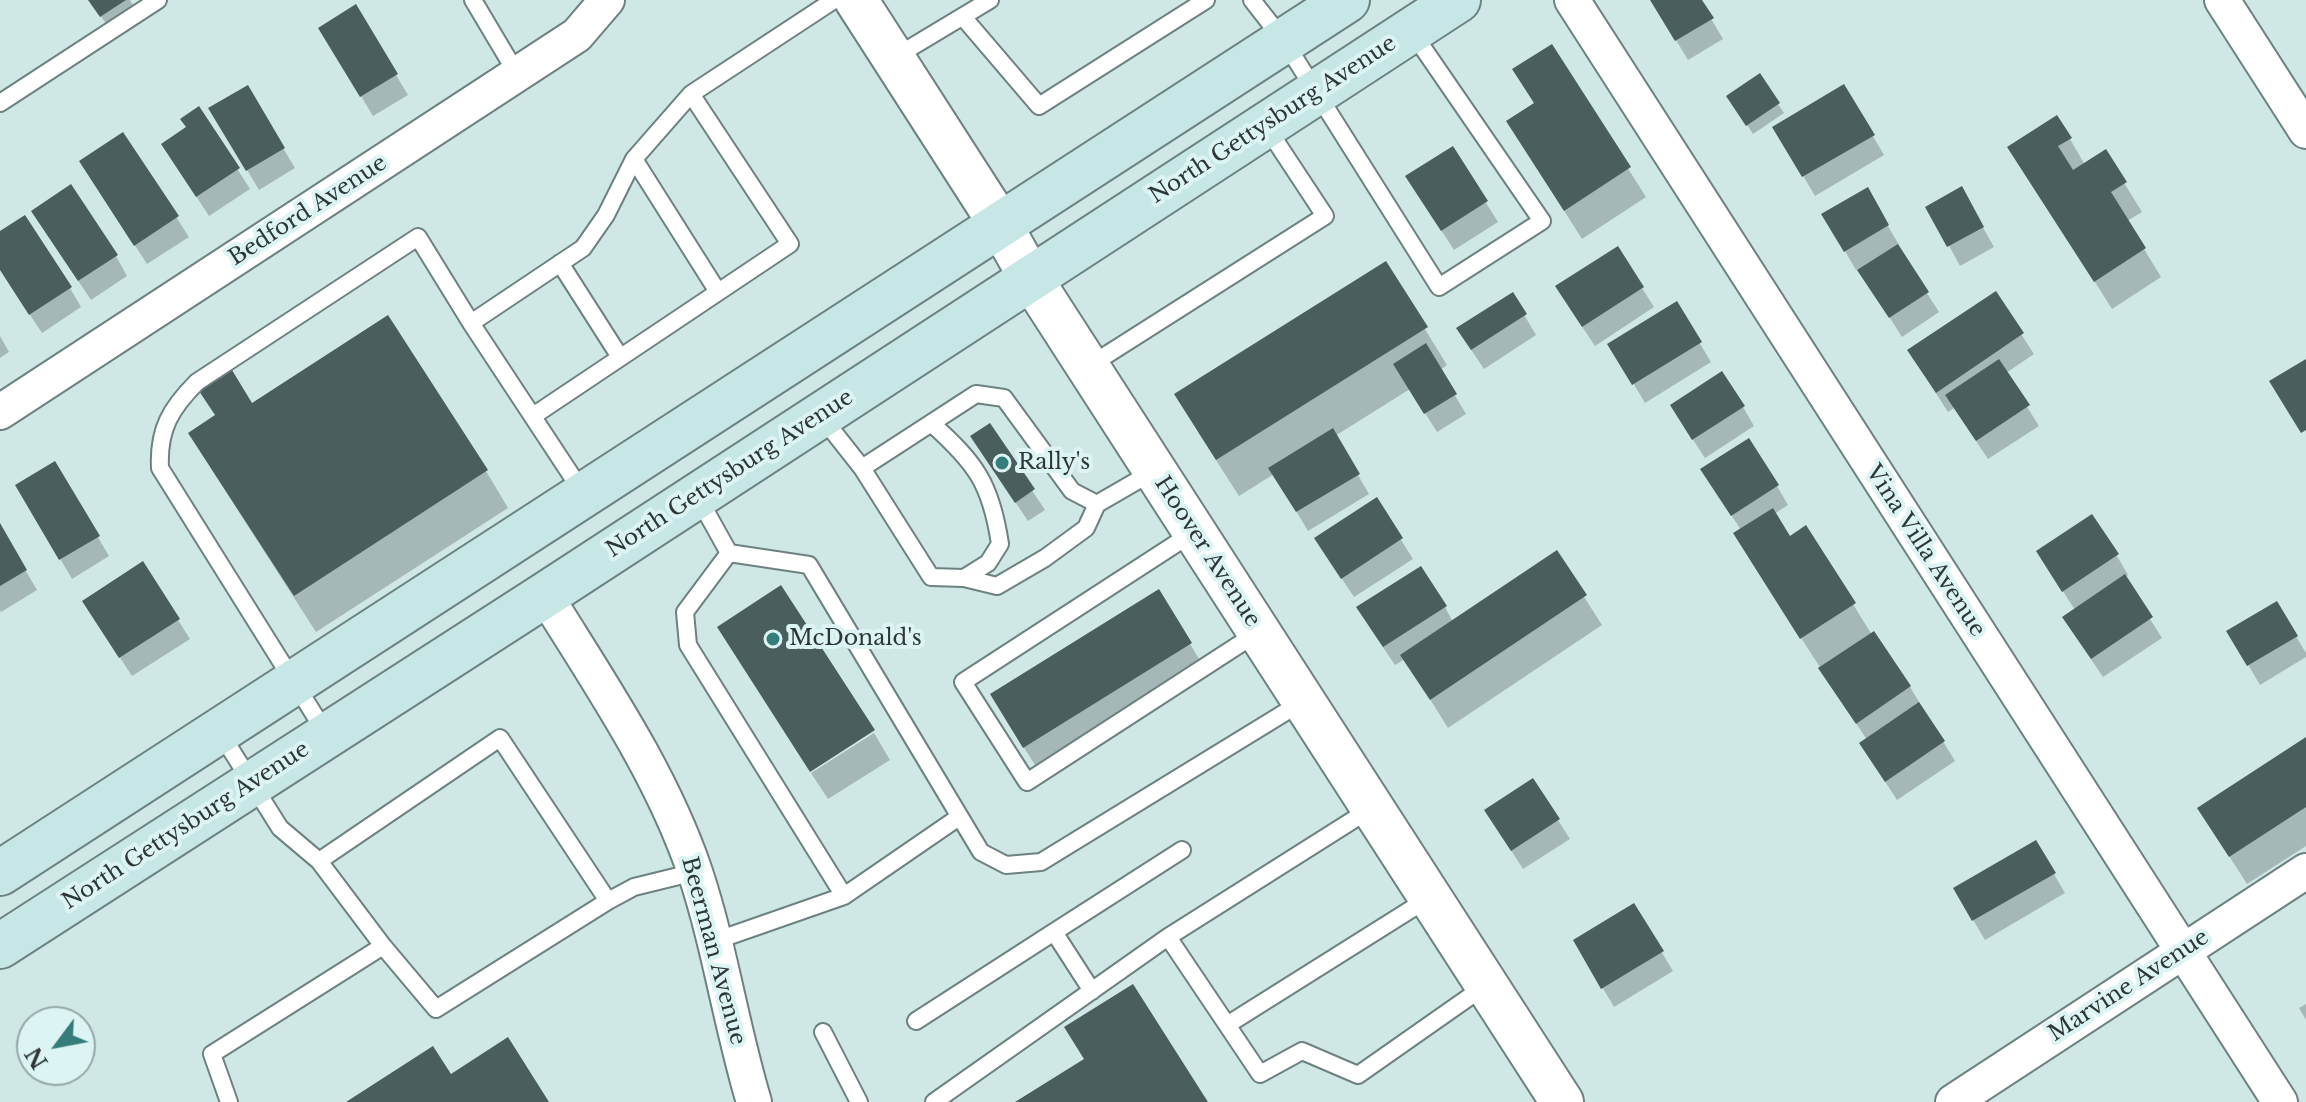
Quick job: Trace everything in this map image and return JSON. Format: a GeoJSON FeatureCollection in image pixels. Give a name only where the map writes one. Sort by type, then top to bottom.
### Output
{"type":"FeatureCollection","features":[{"type":"Feature","properties":{"kind":"main road"},"geometry":{"type":"LineString","coordinates":[[0,873],[1347,0]]}},
{"type":"Feature","properties":{"kind":"main road","name":"North Gettysburg Avenue"},"geometry":{"type":"LineString","coordinates":[[0,946],[1458,0]]}},
{"type":"Feature","properties":{"kind":"street","name":"Bedford Avenue"},"geometry":{"type":"LineString","coordinates":[[0,412],[577,35],[607,0]]}},
{"type":"Feature","properties":{"kind":"street","name":"Hoover Avenue"},"geometry":{"type":"LineString","coordinates":[[856,0],[1000,224],[1030,277],[1562,1102]]}},
{"type":"Feature","properties":{"kind":"street","name":"Vina Villa Avenue"},"geometry":{"type":"LineString","coordinates":[[1572,0],[2280,1102]]}},
{"type":"Feature","properties":{"kind":"street"},"geometry":{"type":"LineString","coordinates":[[2222,0],[2306,131]]}},
{"type":"Feature","properties":{"kind":"street","name":"Beerman Avenue"},"geometry":{"type":"LineString","coordinates":[[545,595],[640,748],[676,823],[695,872],[715,941],[754,1102]]}},
{"type":"Feature","properties":{"kind":"street","name":"Marvine Avenue"},"geometry":{"type":"LineString","coordinates":[[1953,1102],[2306,871]]}},
{"type":"Feature","properties":{"kind":"lane"},"geometry":{"type":"LineString","coordinates":[[0,103],[158,0]]}},
{"type":"Feature","properties":{"kind":"lane"},"geometry":{"type":"LineString","coordinates":[[473,0],[517,74]]}},
{"type":"Feature","properties":{"kind":"lane"},"geometry":{"type":"LineString","coordinates":[[471,323],[583,248],[606,215],[634,159],[691,94],[834,0]]}},
{"type":"Feature","properties":{"kind":"lane"},"geometry":{"type":"LineString","coordinates":[[893,58],[990,0]]}},
{"type":"Feature","properties":{"kind":"lane"},"geometry":{"type":"LineString","coordinates":[[963,17],[1039,106],[1206,0]]}},
{"type":"Feature","properties":{"kind":"lane"},"geometry":{"type":"LineString","coordinates":[[1252,0],[1284,41],[1439,287],[1542,221],[1411,31]]}},
{"type":"Feature","properties":{"kind":"lane"},"geometry":{"type":"LineString","coordinates":[[533,416],[790,244],[691,94]]}},
{"type":"Feature","properties":{"kind":"lane"},"geometry":{"type":"LineString","coordinates":[[1088,367],[1325,216],[1265,125]]}},
{"type":"Feature","properties":{"kind":"lane"},"geometry":{"type":"LineString","coordinates":[[634,159],[718,292]]}},
{"type":"Feature","properties":{"kind":"lane"},"geometry":{"type":"LineString","coordinates":[[327,735],[160,468],[159,452],[164,430],[176,404],[197,382],[418,237],[584,494]]}},
{"type":"Feature","properties":{"kind":"lane"},"geometry":{"type":"LineString","coordinates":[[560,263],[620,357]]}},
{"type":"Feature","properties":{"kind":"lane"},"geometry":{"type":"LineString","coordinates":[[862,468],[976,394],[1004,398],[1072,491],[1097,504]]}},
{"type":"Feature","properties":{"kind":"lane"},"geometry":{"type":"LineString","coordinates":[[820,415],[862,468],[931,577],[964,578],[997,586],[1045,558],[1086,528],[1097,504],[1155,470]]}},
{"type":"Feature","properties":{"kind":"lane"},"geometry":{"type":"LineString","coordinates":[[931,423],[961,450],[987,487],[996,520],[1000,544],[988,563],[964,578]]}},
{"type":"Feature","properties":{"kind":"lane"},"geometry":{"type":"LineString","coordinates":[[697,495],[729,553]]}},
{"type":"Feature","properties":{"kind":"lane"},"geometry":{"type":"LineString","coordinates":[[1194,532],[963,682],[1027,782],[1259,632]]}},
{"type":"Feature","properties":{"kind":"lane"},"geometry":{"type":"LineString","coordinates":[[729,553],[809,565],[981,852],[1006,865],[1041,862],[1303,701]]}},
{"type":"Feature","properties":{"kind":"lane"},"geometry":{"type":"LineString","coordinates":[[729,553],[685,612],[688,645],[844,896]]}},
{"type":"Feature","properties":{"kind":"lane"},"geometry":{"type":"LineString","coordinates":[[219,731],[280,828],[319,861],[383,946],[436,1009],[634,887],[695,872]]}},
{"type":"Feature","properties":{"kind":"lane"},"geometry":{"type":"LineString","coordinates":[[319,861],[500,738],[608,901]]}},
{"type":"Feature","properties":{"kind":"lane"},"geometry":{"type":"LineString","coordinates":[[934,1102],[1168,937],[1372,808]]}},
{"type":"Feature","properties":{"kind":"lane"},"geometry":{"type":"LineString","coordinates":[[715,941],[844,896],[959,817]]}},
{"type":"Feature","properties":{"kind":"lane"},"geometry":{"type":"LineString","coordinates":[[916,1021],[1182,850]]}},
{"type":"Feature","properties":{"kind":"lane"},"geometry":{"type":"LineString","coordinates":[[1227,1025],[1430,897]]}},
{"type":"Feature","properties":{"kind":"lane"},"geometry":{"type":"LineString","coordinates":[[1054,932],[1092,991]]}},
{"type":"Feature","properties":{"kind":"lane"},"geometry":{"type":"LineString","coordinates":[[1168,937],[1260,1074],[1302,1051],[1358,1075],[1486,985]]}},
{"type":"Feature","properties":{"kind":"lane"},"geometry":{"type":"LineString","coordinates":[[229,1102],[212,1054],[383,946]]}},
{"type":"Feature","properties":{"kind":"lane"},"geometry":{"type":"LineString","coordinates":[[823,1032],[859,1102]]}},
{"type":"Feature","properties":{"kind":"building"},"geometry":{"type":"Polygon","coordinates":[[[88,0],[126,0],[100,17],[88,0]]]}},
{"type":"Feature","properties":{"kind":"building"},"geometry":{"type":"Polygon","coordinates":[[[1650,0],[1702,0],[1714,18],[1675,41],[1650,0]]]}},
{"type":"Feature","properties":{"kind":"building"},"geometry":{"type":"Polygon","coordinates":[[[356,4],[398,74],[360,97],[318,28],[356,4]]]}},
{"type":"Feature","properties":{"kind":"building"},"geometry":{"type":"Polygon","coordinates":[[[1552,44],[1631,167],[1564,211],[1506,121],[1534,103],[1512,69],[1552,44]]]}},
{"type":"Feature","properties":{"kind":"building"},"geometry":{"type":"Polygon","coordinates":[[[1760,73],[1780,103],[1746,126],[1726,96],[1760,73]]]}},
{"type":"Feature","properties":{"kind":"building"},"geometry":{"type":"Polygon","coordinates":[[[1844,84],[1875,135],[1802,177],[1772,127],[1844,84]]]}},
{"type":"Feature","properties":{"kind":"building"},"geometry":{"type":"Polygon","coordinates":[[[248,85],[285,148],[246,171],[208,108],[248,85]]]}},
{"type":"Feature","properties":{"kind":"building"},"geometry":{"type":"Polygon","coordinates":[[[199,106],[240,168],[196,197],[161,144],[186,127],[180,119],[199,106]]]}},
{"type":"Feature","properties":{"kind":"building"},"geometry":{"type":"Polygon","coordinates":[[[2057,115],[2072,138],[2058,146],[2073,170],[2106,149],[2127,182],[2111,192],[2146,248],[2094,282],[2007,147],[2057,115]]]}},
{"type":"Feature","properties":{"kind":"building"},"geometry":{"type":"Polygon","coordinates":[[[123,132],[179,216],[134,246],[79,161],[123,132]]]}},
{"type":"Feature","properties":{"kind":"building"},"geometry":{"type":"Polygon","coordinates":[[[1453,146],[1488,201],[1441,231],[1405,176],[1453,146]]]}},
{"type":"Feature","properties":{"kind":"building"},"geometry":{"type":"Polygon","coordinates":[[[71,184],[118,255],[78,281],[31,211],[71,184]]]}},
{"type":"Feature","properties":{"kind":"building"},"geometry":{"type":"Polygon","coordinates":[[[1962,186],[1984,227],[1947,247],[1925,207],[1962,186]]]}},
{"type":"Feature","properties":{"kind":"building"},"geometry":{"type":"Polygon","coordinates":[[[1868,187],[1889,225],[1844,252],[1821,214],[1868,187]]]}},
{"type":"Feature","properties":{"kind":"building"},"geometry":{"type":"Polygon","coordinates":[[[25,215],[72,287],[29,315],[0,270],[0,231],[25,215]]]}},
{"type":"Feature","properties":{"kind":"building"},"geometry":{"type":"Polygon","coordinates":[[[1898,244],[1929,292],[1889,318],[1857,270],[1898,244]]]}},
{"type":"Feature","properties":{"kind":"building"},"geometry":{"type":"Polygon","coordinates":[[[1618,246],[1644,287],[1582,327],[1555,286],[1618,246]]]}},
{"type":"Feature","properties":{"kind":"building"},"geometry":{"type":"Polygon","coordinates":[[[1386,261],[1428,327],[1216,460],[1174,394],[1386,261]]]}},
{"type":"Feature","properties":{"kind":"building"},"geometry":{"type":"Polygon","coordinates":[[[1996,291],[2024,333],[1936,393],[1907,350],[1996,291]]]}},
{"type":"Feature","properties":{"kind":"building"},"geometry":{"type":"Polygon","coordinates":[[[1513,292],[1527,314],[1471,350],[1456,328],[1513,292]]]}},
{"type":"Feature","properties":{"kind":"building"},"geometry":{"type":"Polygon","coordinates":[[[1677,301],[1702,342],[1632,385],[1607,344],[1677,301]]]}},
{"type":"Feature","properties":{"kind":"building"},"geometry":{"type":"Polygon","coordinates":[[[388,315],[488,470],[294,596],[188,433],[215,415],[199,391],[232,370],[252,403],[388,315]]]}},
{"type":"Feature","properties":{"kind":"building"},"geometry":{"type":"Polygon","coordinates":[[[1426,343],[1457,394],[1424,414],[1393,364],[1426,343]]]}},
{"type":"Feature","properties":{"kind":"building"},"geometry":{"type":"Polygon","coordinates":[[[1999,359],[2030,405],[1976,441],[1945,395],[1999,359]]]}},
{"type":"Feature","properties":{"kind":"building"},"geometry":{"type":"Polygon","coordinates":[[[2306,359],[2306,430],[2301,433],[2269,381],[2306,359]]]}},
{"type":"Feature","properties":{"kind":"building"},"geometry":{"type":"Polygon","coordinates":[[[1722,371],[1745,406],[1692,440],[1670,405],[1722,371]]]}},
{"type":"Feature","properties":{"kind":"building","name":"Rally's"},"geometry":{"type":"Polygon","coordinates":[[[990,423],[1035,489],[1015,503],[970,436],[990,423]]]}},
{"type":"Feature","properties":{"kind":"building"},"geometry":{"type":"Polygon","coordinates":[[[1333,428],[1360,474],[1296,512],[1268,468],[1333,428]]]}},
{"type":"Feature","properties":{"kind":"building"},"geometry":{"type":"Polygon","coordinates":[[[1749,438],[1779,485],[1731,516],[1700,469],[1749,438]]]}},
{"type":"Feature","properties":{"kind":"building"},"geometry":{"type":"Polygon","coordinates":[[[55,461],[100,536],[59,560],[15,485],[55,461]]]}},
{"type":"Feature","properties":{"kind":"building"},"geometry":{"type":"Polygon","coordinates":[[[1377,497],[1403,538],[1341,579],[1314,538],[1377,497]]]}},
{"type":"Feature","properties":{"kind":"building"},"geometry":{"type":"Polygon","coordinates":[[[1773,508],[1790,536],[1806,525],[1856,603],[1800,639],[1733,533],[1773,508]]]}},
{"type":"Feature","properties":{"kind":"building"},"geometry":{"type":"Polygon","coordinates":[[[2092,514],[2119,554],[2062,592],[2036,551],[2092,514]]]}},
{"type":"Feature","properties":{"kind":"building"},"geometry":{"type":"Polygon","coordinates":[[[0,523],[27,570],[0,586],[0,523]]]}},
{"type":"Feature","properties":{"kind":"building"},"geometry":{"type":"Polygon","coordinates":[[[1557,550],[1587,595],[1430,700],[1400,655],[1557,550]]]}},
{"type":"Feature","properties":{"kind":"building"},"geometry":{"type":"Polygon","coordinates":[[[143,561],[180,619],[119,658],[82,601],[143,561]]]}},
{"type":"Feature","properties":{"kind":"building"},"geometry":{"type":"Polygon","coordinates":[[[1421,566],[1447,606],[1383,647],[1356,607],[1421,566]]]}},
{"type":"Feature","properties":{"kind":"building"},"geometry":{"type":"Polygon","coordinates":[[[2125,574],[2153,617],[2091,659],[2062,617],[2125,574]]]}},
{"type":"Feature","properties":{"kind":"building"},"geometry":{"type":"Polygon","coordinates":[[[781,585],[875,730],[810,772],[717,627],[781,585]]]}},
{"type":"Feature","properties":{"kind":"building"},"geometry":{"type":"Polygon","coordinates":[[[1159,589],[1192,643],[1023,748],[990,694],[1159,589]]]}},
{"type":"Feature","properties":{"kind":"building"},"geometry":{"type":"Polygon","coordinates":[[[2277,601],[2298,636],[2247,666],[2226,631],[2277,601]]]}},
{"type":"Feature","properties":{"kind":"building"},"geometry":{"type":"Polygon","coordinates":[[[1874,631],[1911,686],[1856,724],[1818,668],[1874,631]]]}},
{"type":"Feature","properties":{"kind":"building"},"geometry":{"type":"Polygon","coordinates":[[[1919,702],[1945,741],[1885,782],[1859,743],[1919,702]]]}},
{"type":"Feature","properties":{"kind":"building"},"geometry":{"type":"Polygon","coordinates":[[[2306,737],[2306,807],[2229,857],[2197,808],[2306,737]]]}},
{"type":"Feature","properties":{"kind":"building"},"geometry":{"type":"Polygon","coordinates":[[[1533,778],[1560,819],[1511,851],[1484,810],[1533,778]]]}},
{"type":"Feature","properties":{"kind":"building"},"geometry":{"type":"Polygon","coordinates":[[[2036,840],[2056,873],[1972,921],[1953,888],[2036,840]]]}},
{"type":"Feature","properties":{"kind":"building"},"geometry":{"type":"Polygon","coordinates":[[[1634,903],[1664,951],[1601,989],[1573,940],[1634,903]]]}},
{"type":"Feature","properties":{"kind":"building"},"geometry":{"type":"Polygon","coordinates":[[[1133,984],[1208,1102],[1015,1102],[1084,1059],[1064,1027],[1133,984]]]}},
{"type":"Feature","properties":{"kind":"building"},"geometry":{"type":"Polygon","coordinates":[[[508,1037],[549,1102],[346,1102],[433,1046],[451,1074],[508,1037]]]}},
{"type":"Feature","properties":{"kind":"place","name":"Rally's"},"geometry":{"type":"Point","coordinates":[1002,463]}},
{"type":"Feature","properties":{"kind":"place","name":"McDonald's"},"geometry":{"type":"Point","coordinates":[773,639]}}]}
